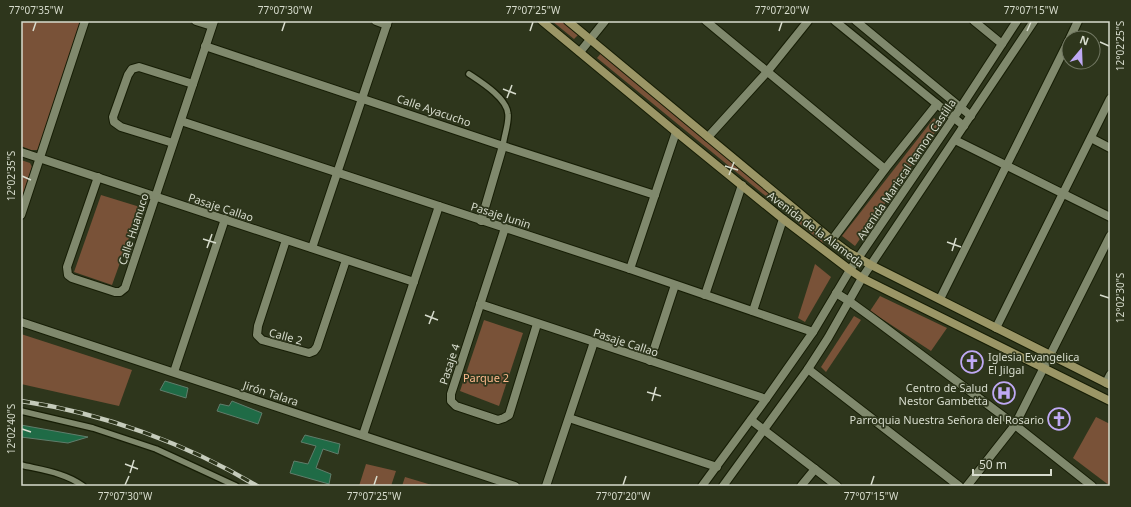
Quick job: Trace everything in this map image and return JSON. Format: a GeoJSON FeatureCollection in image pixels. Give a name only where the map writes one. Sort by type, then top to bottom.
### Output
{"type":"FeatureCollection","features":[{"type":"Feature","properties":{"kind":"street"},"geometry":{"type":"LineString","coordinates":[[21,215],[85,21]]}},
{"type":"Feature","properties":{"kind":"street"},"geometry":{"type":"LineString","coordinates":[[196,21],[213,24]]}},
{"type":"Feature","properties":{"kind":"street"},"geometry":{"type":"LineString","coordinates":[[312,248],[387,23],[376,21]]}},
{"type":"Feature","properties":{"kind":"street","name":"Avenida de la Alameda"},"geometry":{"type":"LineString","coordinates":[[542,21],[783,219],[850,270],[862,278],[1110,401]]}},
{"type":"Feature","properties":{"kind":"street","name":"Avenida de la Alameda"},"geometry":{"type":"LineString","coordinates":[[568,21],[832,240],[858,258],[1108,384]]}},
{"type":"Feature","properties":{"kind":"street"},"geometry":{"type":"LineString","coordinates":[[580,52],[605,21]]}},
{"type":"Feature","properties":{"kind":"street"},"geometry":{"type":"LineString","coordinates":[[706,21],[885,170]]}},
{"type":"Feature","properties":{"kind":"street"},"geometry":{"type":"LineString","coordinates":[[708,137],[767,72],[808,21]]}},
{"type":"Feature","properties":{"kind":"street"},"geometry":{"type":"LineString","coordinates":[[835,21],[964,126]]}},
{"type":"Feature","properties":{"kind":"street"},"geometry":{"type":"LineString","coordinates":[[856,21],[971,116]]}},
{"type":"Feature","properties":{"kind":"street"},"geometry":{"type":"LineString","coordinates":[[974,21],[1002,44]]}},
{"type":"Feature","properties":{"kind":"street","name":"Avenida Mariscal Ramon Castilla"},"geometry":{"type":"LineString","coordinates":[[702,486],[814,332],[850,270],[1018,21]]}},
{"type":"Feature","properties":{"kind":"street"},"geometry":{"type":"LineString","coordinates":[[723,486],[808,368],[828,338],[862,278],[1034,21]]}},
{"type":"Feature","properties":{"kind":"street","name":"Calle Huanuco"},"geometry":{"type":"LineString","coordinates":[[98,177],[67,267],[68,275],[72,278],[114,292],[120,292],[125,288],[213,24]]}},
{"type":"Feature","properties":{"kind":"street","name":"Calle Ayacucho"},"geometry":{"type":"LineString","coordinates":[[205,46],[503,146],[655,195]]}},
{"type":"Feature","properties":{"kind":"street"},"geometry":{"type":"LineString","coordinates":[[940,299],[1061,57]]}},
{"type":"Feature","properties":{"kind":"street"},"geometry":{"type":"LineString","coordinates":[[173,143],[121,127],[114,122],[113,117],[128,75],[132,69],[139,67],[193,84]]}},
{"type":"Feature","properties":{"kind":"street"},"geometry":{"type":"LineString","coordinates":[[996,328],[1110,99]]}},
{"type":"Feature","properties":{"kind":"street"},"geometry":{"type":"LineString","coordinates":[[832,240],[937,104]]}},
{"type":"Feature","properties":{"kind":"street","name":"Pasaje Junin"},"geometry":{"type":"LineString","coordinates":[[181,120],[481,221],[630,269],[814,332]]}},
{"type":"Feature","properties":{"kind":"street"},"geometry":{"type":"LineString","coordinates":[[630,269],[676,132]]}},
{"type":"Feature","properties":{"kind":"street"},"geometry":{"type":"LineString","coordinates":[[1091,138],[1110,148]]}},
{"type":"Feature","properties":{"kind":"street"},"geometry":{"type":"LineString","coordinates":[[955,140],[1110,217]]}},
{"type":"Feature","properties":{"kind":"street"},"geometry":{"type":"LineString","coordinates":[[481,221],[503,146]]}},
{"type":"Feature","properties":{"kind":"street","name":"Pasaje Callao"},"geometry":{"type":"LineString","coordinates":[[21,152],[414,282]]}},
{"type":"Feature","properties":{"kind":"street"},"geometry":{"type":"LineString","coordinates":[[705,295],[742,185]]}},
{"type":"Feature","properties":{"kind":"street"},"geometry":{"type":"LineString","coordinates":[[363,435],[439,206]]}},
{"type":"Feature","properties":{"kind":"street"},"geometry":{"type":"LineString","coordinates":[[753,311],[783,219]]}},
{"type":"Feature","properties":{"kind":"street"},"geometry":{"type":"LineString","coordinates":[[174,372],[225,220]]}},
{"type":"Feature","properties":{"kind":"street","name":"Pasaje 4"},"geometry":{"type":"LineString","coordinates":[[505,228],[450,394],[451,402],[456,406],[498,420],[509,415],[537,324]]}},
{"type":"Feature","properties":{"kind":"street"},"geometry":{"type":"LineString","coordinates":[[967,486],[1015,425],[1110,236]]}},
{"type":"Feature","properties":{"kind":"street","name":"Calle 2"},"geometry":{"type":"LineString","coordinates":[[286,240],[258,326],[257,335],[262,340],[309,354],[314,351],[317,348],[346,260]]}},
{"type":"Feature","properties":{"kind":"street"},"geometry":{"type":"LineString","coordinates":[[650,361],[675,285]]}},
{"type":"Feature","properties":{"kind":"street"},"geometry":{"type":"LineString","coordinates":[[836,293],[849,301],[1015,425],[1092,486]]}},
{"type":"Feature","properties":{"kind":"street","name":"Pasaje Callao"},"geometry":{"type":"LineString","coordinates":[[480,304],[766,400]]}},
{"type":"Feature","properties":{"kind":"street","name":"Jirón Talara"},"geometry":{"type":"LineString","coordinates":[[21,322],[515,486]]}},
{"type":"Feature","properties":{"kind":"street"},"geometry":{"type":"LineString","coordinates":[[546,486],[594,342]]}},
{"type":"Feature","properties":{"kind":"street"},"geometry":{"type":"LineString","coordinates":[[808,368],[959,486]]}},
{"type":"Feature","properties":{"kind":"street"},"geometry":{"type":"LineString","coordinates":[[1108,384],[1110,375]]}},
{"type":"Feature","properties":{"kind":"street"},"geometry":{"type":"LineString","coordinates":[[569,418],[717,467]]}},
{"type":"Feature","properties":{"kind":"street"},"geometry":{"type":"LineString","coordinates":[[751,420],[837,486]]}},
{"type":"Feature","properties":{"kind":"street"},"geometry":{"type":"LineString","coordinates":[[801,486],[815,469]]}},
{"type":"Feature","properties":{"kind":"lane"},"geometry":{"type":"LineString","coordinates":[[469,74],[490,88],[505,105],[508,114],[503,146]]}},
{"type":"Feature","properties":{"kind":"lane"},"geometry":{"type":"LineString","coordinates":[[21,411],[93,428],[156,449],[236,486]]}},
{"type":"Feature","properties":{"kind":"lane"},"geometry":{"type":"LineString","coordinates":[[21,465],[56,473],[78,482],[83,486]]}},
{"type":"Feature","properties":{"kind":"green space"},"geometry":{"type":"Polygon","coordinates":[[[21,21],[81,21],[41,147],[37,150],[31,150],[21,146],[21,21]]]}},
{"type":"Feature","properties":{"kind":"green space"},"geometry":{"type":"Polygon","coordinates":[[[552,21],[566,21],[580,33],[574,39],[552,21]]]}},
{"type":"Feature","properties":{"kind":"green space"},"geometry":{"type":"Polygon","coordinates":[[[602,52],[828,237],[823,243],[597,58],[602,52]]]}},
{"type":"Feature","properties":{"kind":"green space"},"geometry":{"type":"Polygon","coordinates":[[[934,118],[941,124],[855,246],[842,236],[934,118]]]}},
{"type":"Feature","properties":{"kind":"green space"},"geometry":{"type":"Polygon","coordinates":[[[21,160],[30,163],[32,167],[21,201],[21,160]]]}},
{"type":"Feature","properties":{"kind":"green space"},"geometry":{"type":"Polygon","coordinates":[[[101,195],[140,207],[112,285],[74,272],[101,195]]]}},
{"type":"Feature","properties":{"kind":"green space"},"geometry":{"type":"Polygon","coordinates":[[[815,264],[831,277],[805,322],[798,318],[815,264]]]}},
{"type":"Feature","properties":{"kind":"green space"},"geometry":{"type":"Polygon","coordinates":[[[880,296],[947,328],[931,351],[870,311],[880,296]]]}},
{"type":"Feature","properties":{"kind":"green space"},"geometry":{"type":"Polygon","coordinates":[[[854,316],[861,320],[826,372],[821,367],[854,316]]]}},
{"type":"Feature","properties":{"kind":"green space","name":"Parque 2"},"geometry":{"type":"Polygon","coordinates":[[[484,320],[523,333],[499,406],[460,391],[484,320]]]}},
{"type":"Feature","properties":{"kind":"green space"},"geometry":{"type":"Polygon","coordinates":[[[21,334],[132,370],[119,406],[21,384],[21,334]]]}},
{"type":"Feature","properties":{"kind":"green space"},"geometry":{"type":"Polygon","coordinates":[[[1096,417],[1110,424],[1110,486],[1073,458],[1096,417]]]}},
{"type":"Feature","properties":{"kind":"green space"},"geometry":{"type":"Polygon","coordinates":[[[366,464],[396,471],[391,486],[359,486],[366,464]]]}},
{"type":"Feature","properties":{"kind":"green space"},"geometry":{"type":"Polygon","coordinates":[[[405,477],[435,486],[402,486],[405,477]]]}},
{"type":"Feature","properties":{"kind":"building"},"geometry":{"type":"Polygon","coordinates":[[[165,381],[188,388],[186,398],[160,390],[165,381]]]}},
{"type":"Feature","properties":{"kind":"building"},"geometry":{"type":"Polygon","coordinates":[[[232,401],[262,413],[258,424],[217,411],[220,404],[229,406],[232,401]]]}},
{"type":"Feature","properties":{"kind":"building"},"geometry":{"type":"Polygon","coordinates":[[[21,425],[88,437],[68,443],[21,437],[21,425]]]}},
{"type":"Feature","properties":{"kind":"building"},"geometry":{"type":"Polygon","coordinates":[[[305,435],[340,444],[338,454],[323,449],[316,468],[331,474],[329,484],[290,473],[294,461],[308,464],[316,446],[301,442],[305,435]]]}},
{"type":"Feature","properties":{"kind":"railway"},"geometry":{"type":"LineString","coordinates":[[21,401],[83,413],[144,432],[202,457],[257,486]]}},
{"type":"Feature","properties":{"kind":"place","name":"Iglesia Evangelica El Jilgal"},"geometry":{"type":"Point","coordinates":[972,362]}},
{"type":"Feature","properties":{"kind":"place","name":"Centro de Salud Nestor Gambetta"},"geometry":{"type":"Point","coordinates":[1004,393]}},
{"type":"Feature","properties":{"kind":"place","name":"Parroquia Nuestra Señora del Rosario"},"geometry":{"type":"Point","coordinates":[1059,419]}}]}
